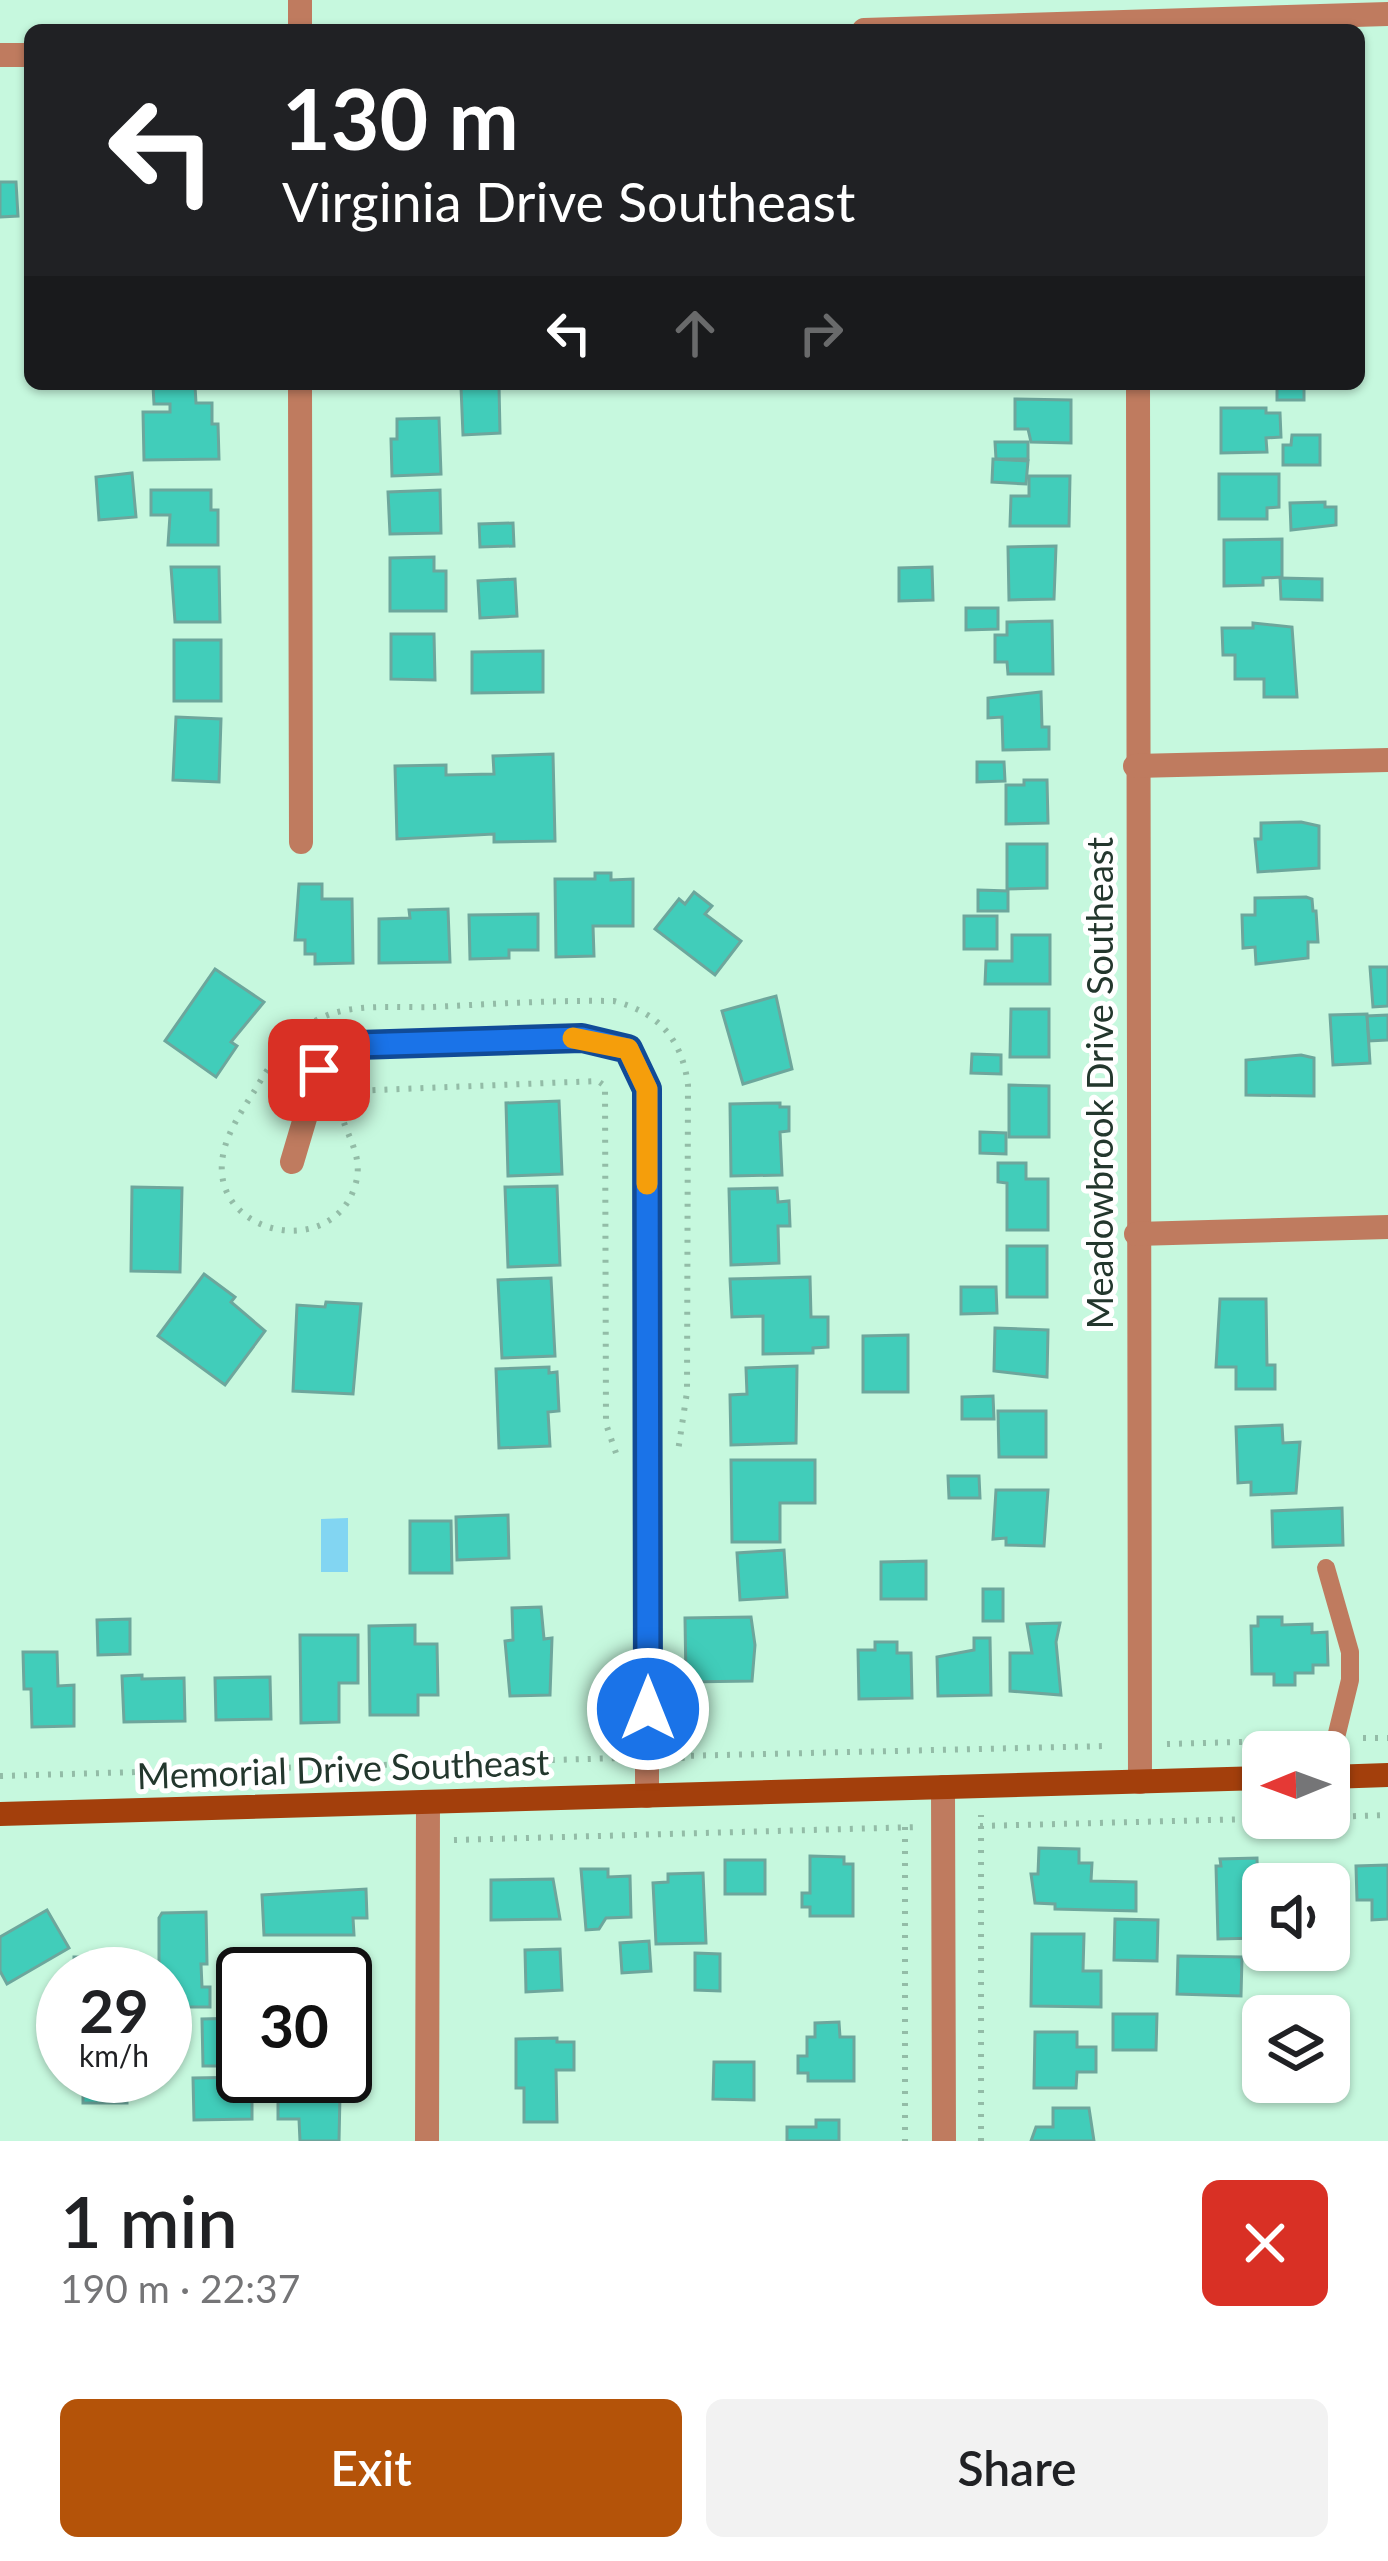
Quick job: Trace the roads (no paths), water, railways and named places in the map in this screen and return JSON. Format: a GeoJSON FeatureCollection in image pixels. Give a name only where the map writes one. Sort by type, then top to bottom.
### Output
{"type":"FeatureCollection","features":[{"type":"Feature","properties":{"kind":"street"},"geometry":{"type":"LineString","coordinates":[[991,24],[1388,14]]}},
{"type":"Feature","properties":{"kind":"street"},"geometry":{"type":"LineString","coordinates":[[300,390],[301,842]]}},
{"type":"Feature","properties":{"kind":"street","name":"Meadowbrook Drive Southeast"},"geometry":{"type":"LineString","coordinates":[[1138,390],[1136,1234],[1141,1782]]}},
{"type":"Feature","properties":{"kind":"street"},"geometry":{"type":"LineString","coordinates":[[1136,766],[1388,760]]}},
{"type":"Feature","properties":{"kind":"street"},"geometry":{"type":"LineString","coordinates":[[292,1162],[319,1070],[358,1045],[582,1038],[628,1049],[647,1089],[647,1796]]}},
{"type":"Feature","properties":{"kind":"street"},"geometry":{"type":"LineString","coordinates":[[1136,1234],[1388,1227]]}},
{"type":"Feature","properties":{"kind":"street"},"geometry":{"type":"LineString","coordinates":[[1350,1776],[1388,1775]]}},
{"type":"Feature","properties":{"kind":"street","name":"Memorial Drive Southeast"},"geometry":{"type":"LineString","coordinates":[[0,1814],[1242,1779]]}},
{"type":"Feature","properties":{"kind":"street"},"geometry":{"type":"LineString","coordinates":[[943,1787],[944,2141]]}},
{"type":"Feature","properties":{"kind":"street"},"geometry":{"type":"LineString","coordinates":[[427,2141],[428,1803]]}},
{"type":"Feature","properties":{"kind":"lane"},"geometry":{"type":"LineString","coordinates":[[1326,1568],[1350,1652],[1350,1680],[1337,1731]]}},
{"type":"Feature","properties":{"kind":"water"},"geometry":{"type":"Polygon","coordinates":[[[348,1518],[348,1572],[321,1572],[321,1519],[348,1518]]]}}]}
